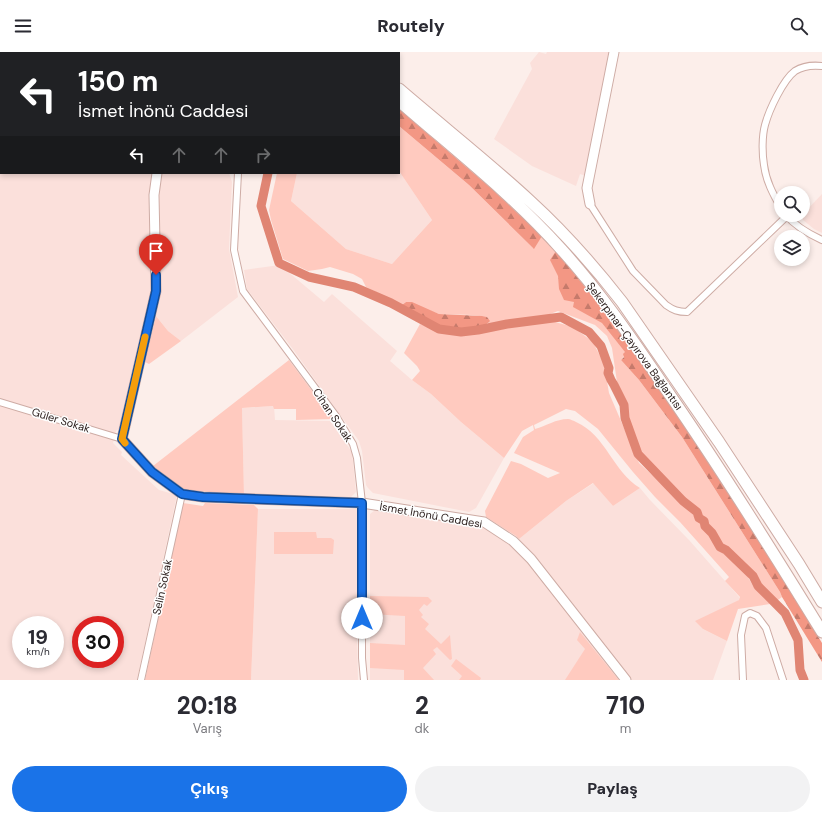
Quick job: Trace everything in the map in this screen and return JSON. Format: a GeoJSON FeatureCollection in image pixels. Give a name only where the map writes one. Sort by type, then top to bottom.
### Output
{"type":"FeatureCollection","features":[{"type":"Feature","properties":{"kind":"highway","name":"Şekerpınar-Çayırova Bağlantısı"},"geometry":{"type":"LineString","coordinates":[[400,90],[499,173],[531,202],[587,259],[622,302],[719,442],[822,602]]}},
{"type":"Feature","properties":{"kind":"highway","name":"Şekerpınar-Çayırova Bağlantısı"},"geometry":{"type":"LineString","coordinates":[[400,102],[490,179],[526,213],[562,249],[595,289],[629,335],[704,444],[772,550],[822,632]]}},
{"type":"Feature","properties":{"kind":"highway"},"geometry":{"type":"LineString","coordinates":[[773,524],[822,590]]}},
{"type":"Feature","properties":{"kind":"street"},"geometry":{"type":"LineString","coordinates":[[614,52],[587,188],[590,204],[633,271],[666,305],[671,309],[680,312],[687,312],[780,222]]}},
{"type":"Feature","properties":{"kind":"street"},"geometry":{"type":"LineString","coordinates":[[774,196],[765,170],[763,141],[765,125],[776,97],[785,82],[795,71],[811,65],[822,66]]}},
{"type":"Feature","properties":{"kind":"street"},"geometry":{"type":"LineString","coordinates":[[122,439],[156,291],[154,195],[157,174]]}},
{"type":"Feature","properties":{"kind":"street","name":"Cihan Sokak"},"geometry":{"type":"LineString","coordinates":[[238,174],[234,250],[243,291],[336,416],[353,444],[357,458],[362,503],[362,658],[364,680]]}},
{"type":"Feature","properties":{"kind":"street"},"geometry":{"type":"LineString","coordinates":[[793,222],[808,233],[822,240]]}},
{"type":"Feature","properties":{"kind":"street","name":"Güler Sokak"},"geometry":{"type":"LineString","coordinates":[[0,402],[122,439]]}},
{"type":"Feature","properties":{"kind":"street","name":"İsmet İnönü Caddesi"},"geometry":{"type":"LineString","coordinates":[[122,439],[152,472],[182,494],[203,497],[362,503],[484,522],[513,541],[530,559],[626,680]]}},
{"type":"Feature","properties":{"kind":"street","name":"Selin Sokak"},"geometry":{"type":"LineString","coordinates":[[141,680],[182,494]]}},
{"type":"Feature","properties":{"kind":"street"},"geometry":{"type":"LineString","coordinates":[[743,680],[741,635],[745,616],[750,613],[757,616],[766,628],[783,680]]}},
{"type":"Feature","properties":{"kind":"shaded area"},"geometry":{"type":"Polygon","coordinates":[[[539,52],[546,54],[547,52],[611,52],[586,176],[580,174],[576,186],[532,166],[494,139],[532,69],[530,63],[539,52]]]}},
{"type":"Feature","properties":{"kind":"shaded area"},"geometry":{"type":"Polygon","coordinates":[[[400,127],[469,185],[533,248],[542,236],[565,261],[631,347],[621,360],[639,380],[682,437],[782,597],[775,602],[762,588],[753,573],[744,563],[722,545],[706,519],[701,516],[699,511],[677,492],[641,455],[628,418],[626,406],[618,389],[612,348],[607,336],[595,325],[558,311],[542,317],[487,326],[489,321],[487,317],[439,314],[406,302],[402,305],[366,287],[362,279],[353,274],[330,267],[308,271],[283,259],[269,210],[277,174],[297,174],[291,201],[346,249],[392,264],[432,220],[400,172],[400,127]]]}},
{"type":"Feature","properties":{"kind":"shaded area"},"geometry":{"type":"Polygon","coordinates":[[[400,172],[432,220],[392,264],[346,249],[291,201],[297,174],[400,174],[400,172]]]}},
{"type":"Feature","properties":{"kind":"shaded area"},"geometry":{"type":"Polygon","coordinates":[[[0,174],[229,174],[232,182],[229,249],[238,297],[181,341],[168,331],[156,316],[147,313],[122,426],[116,431],[113,443],[122,452],[121,455],[159,490],[177,495],[137,680],[0,680],[0,174]]]}},
{"type":"Feature","properties":{"kind":"shaded area"},"geometry":{"type":"Polygon","coordinates":[[[822,194],[822,233],[805,222],[810,222],[810,207],[822,194]]]}},
{"type":"Feature","properties":{"kind":"shaded area"},"geometry":{"type":"Polygon","coordinates":[[[280,265],[324,302],[332,294],[397,351],[390,361],[431,394],[461,422],[504,458],[476,508],[469,512],[373,493],[368,488],[366,485],[362,451],[359,441],[292,348],[247,289],[244,270],[280,265]]]}},
{"type":"Feature","properties":{"kind":"shaded area"},"geometry":{"type":"Polygon","coordinates":[[[156,316],[168,331],[181,341],[149,364],[145,362],[156,316]]]}},
{"type":"Feature","properties":{"kind":"shaded area"},"geometry":{"type":"Polygon","coordinates":[[[548,320],[573,327],[593,342],[604,364],[609,393],[639,463],[691,511],[718,549],[745,572],[753,586],[770,604],[738,609],[727,641],[703,629],[695,621],[739,600],[740,597],[725,581],[729,577],[680,522],[655,497],[598,429],[575,411],[566,409],[534,425],[535,429],[564,419],[569,419],[576,422],[595,436],[623,473],[640,488],[613,506],[593,483],[566,501],[519,539],[486,517],[485,511],[511,461],[521,464],[548,478],[560,473],[514,453],[523,437],[534,430],[533,425],[522,431],[504,458],[461,422],[431,394],[412,380],[420,371],[404,353],[420,324],[443,333],[479,334],[505,326],[548,320]]]}},
{"type":"Feature","properties":{"kind":"shaded area"},"geometry":{"type":"Polygon","coordinates":[[[289,360],[333,419],[296,420],[296,409],[274,409],[273,406],[242,408],[244,495],[186,490],[173,483],[153,466],[289,360]]]}},
{"type":"Feature","properties":{"kind":"shaded area"},"geometry":{"type":"Polygon","coordinates":[[[274,406],[275,420],[330,421],[352,452],[356,492],[351,497],[244,495],[242,408],[274,406]]]}},
{"type":"Feature","properties":{"kind":"shaded area"},"geometry":{"type":"Polygon","coordinates":[[[594,483],[613,506],[640,488],[689,540],[740,598],[703,629],[727,641],[713,680],[370,680],[370,514],[375,510],[482,525],[511,543],[582,629],[531,559],[519,539],[566,501],[594,483]]]}},
{"type":"Feature","properties":{"kind":"shaded area"},"geometry":{"type":"Polygon","coordinates":[[[183,503],[203,506],[205,503],[254,505],[258,509],[251,680],[145,680],[183,503]]]}},
{"type":"Feature","properties":{"kind":"shaded area"},"geometry":{"type":"Polygon","coordinates":[[[258,509],[359,509],[357,630],[358,680],[251,680],[258,509]]]}},
{"type":"Feature","properties":{"kind":"shaded area"},"geometry":{"type":"Polygon","coordinates":[[[274,532],[316,532],[317,538],[331,538],[334,540],[333,554],[274,554],[274,532]]]}},
{"type":"Feature","properties":{"kind":"shaded area"},"geometry":{"type":"Polygon","coordinates":[[[370,596],[428,597],[432,601],[427,606],[424,604],[419,610],[423,615],[421,617],[429,624],[425,629],[441,644],[450,635],[452,659],[450,660],[437,647],[433,650],[436,654],[423,668],[434,680],[404,680],[404,670],[370,668],[370,643],[405,645],[405,616],[370,614],[370,596]]]}},
{"type":"Feature","properties":{"kind":"shaded area"},"geometry":{"type":"Polygon","coordinates":[[[580,632],[618,680],[565,680],[585,649],[577,640],[580,632]]]}},
{"type":"Feature","properties":{"kind":"shaded area"},"geometry":{"type":"Polygon","coordinates":[[[456,659],[481,678],[480,680],[459,680],[462,676],[451,666],[456,659]]]}},
{"type":"Feature","properties":{"kind":"green space"},"geometry":{"type":"Polygon","coordinates":[[[400,110],[492,189],[542,236],[534,249],[469,185],[400,127],[400,110]]]}},
{"type":"Feature","properties":{"kind":"green space"},"geometry":{"type":"Polygon","coordinates":[[[556,251],[631,347],[697,444],[822,643],[822,662],[780,592],[682,437],[639,380],[621,360],[624,357],[623,354],[625,352],[602,323],[573,307],[574,302],[564,300],[559,289],[558,276],[550,260],[556,251]]]}},
{"type":"Feature","properties":{"kind":"green space"},"geometry":{"type":"Polygon","coordinates":[[[406,302],[412,302],[439,314],[482,316],[487,317],[490,321],[486,325],[480,327],[466,329],[438,326],[402,305],[406,302]]]}},
{"type":"Feature","properties":{"kind":"waterway"},"geometry":{"type":"LineString","coordinates":[[268,174],[261,206],[279,263],[309,277],[354,287],[391,303],[439,329],[461,332],[561,317],[589,332],[601,346],[609,368],[608,373],[624,405],[625,418],[638,454],[683,501],[697,512],[699,518],[704,521],[705,526],[712,533],[720,547],[726,550],[753,576],[758,586],[785,613],[798,640],[800,670],[804,680]]}},
{"type":"Feature","properties":{"kind":"slow traffic"},"geometry":{"type":"LineString","coordinates":[[125,443],[122,439],[145,337]]}},
{"type":"Feature","properties":{"kind":"route"},"geometry":{"type":"LineString","coordinates":[[156,275],[156,291],[122,439],[152,472],[182,494],[203,497],[362,503],[362,618]]}}]}
